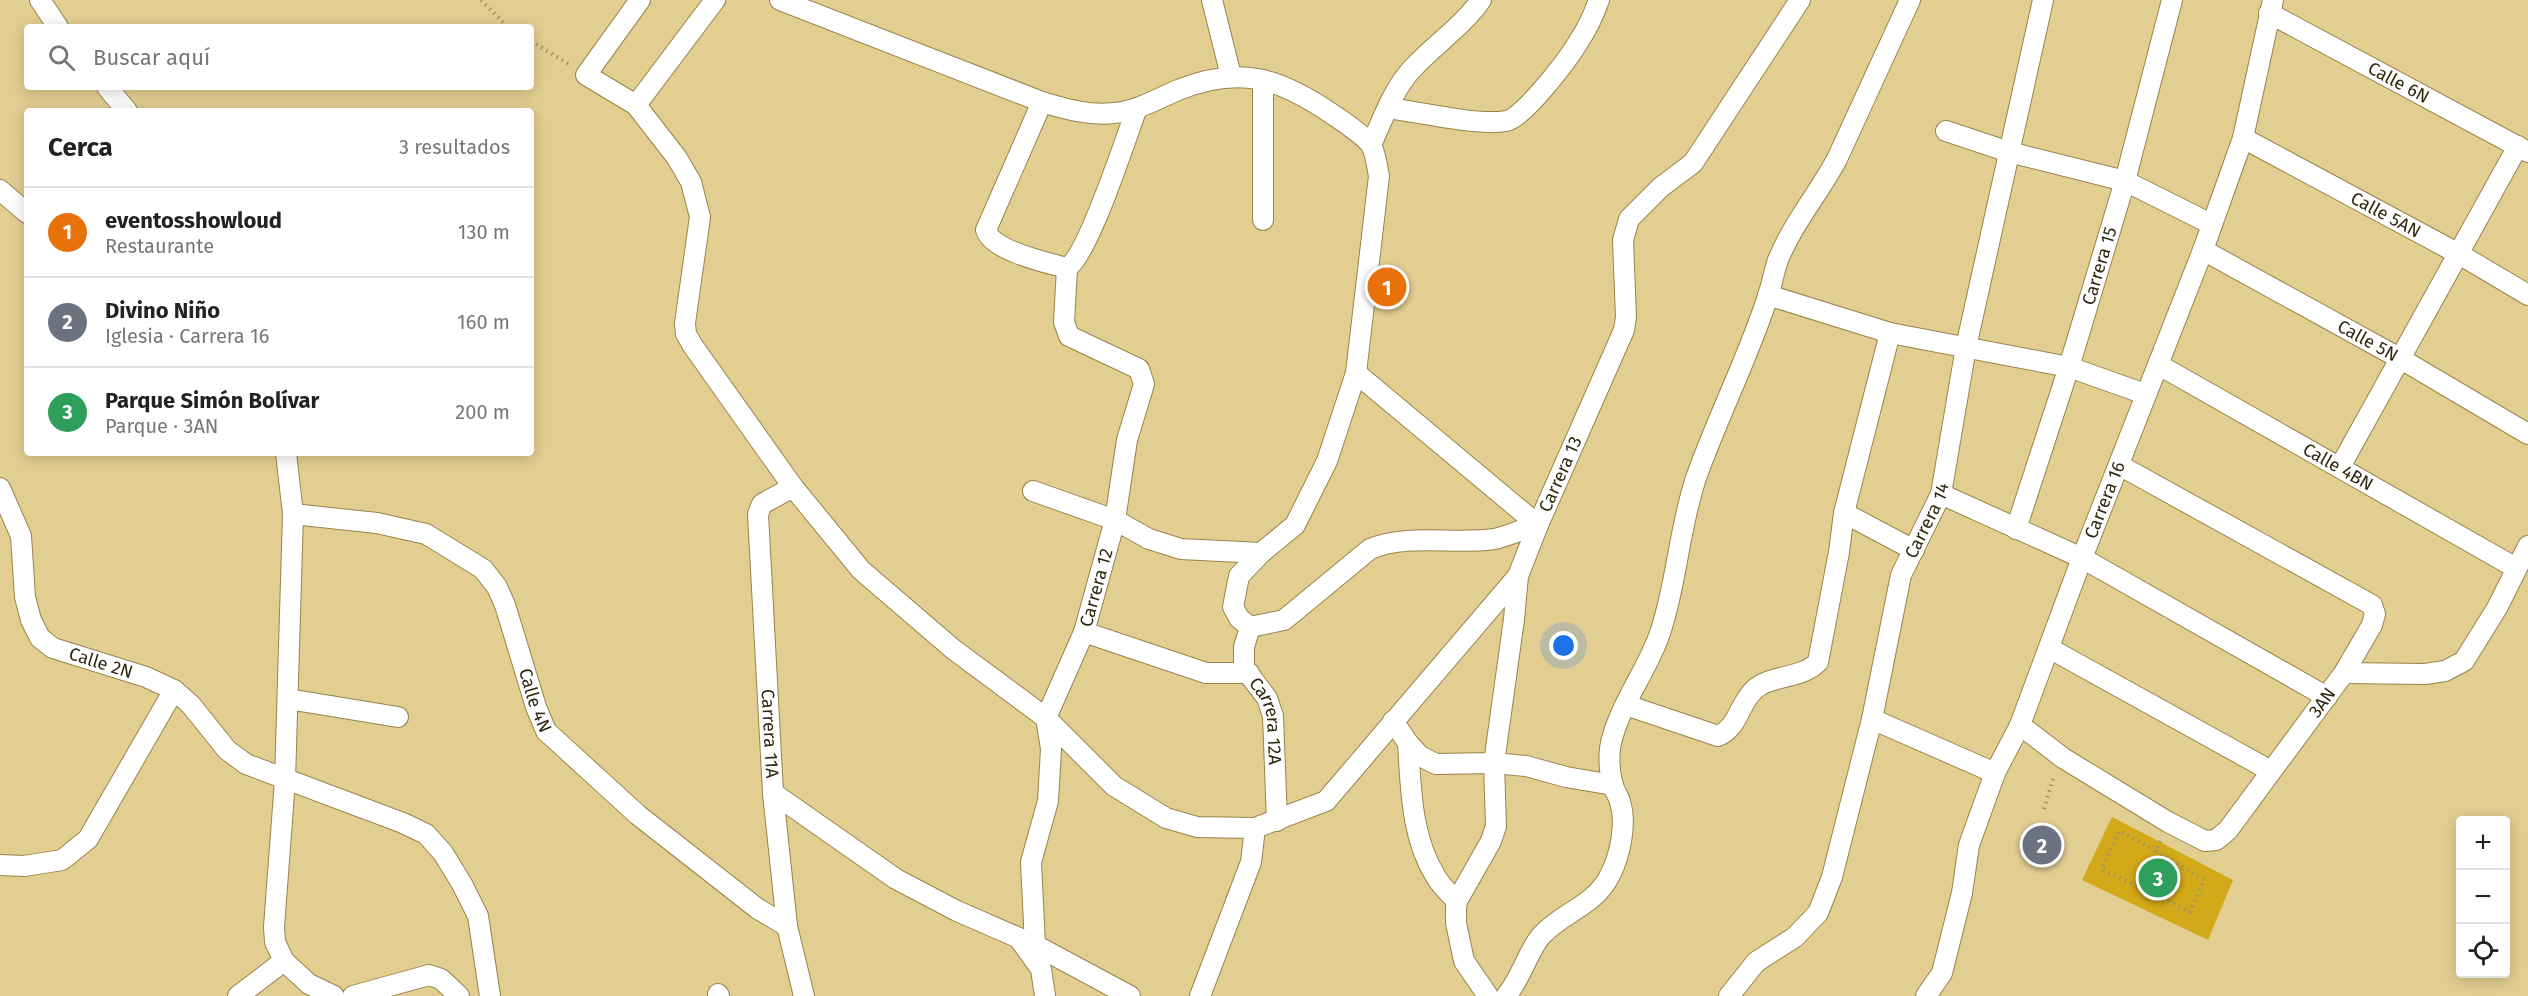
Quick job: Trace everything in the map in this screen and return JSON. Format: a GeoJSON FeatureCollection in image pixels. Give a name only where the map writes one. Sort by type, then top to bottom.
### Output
{"type":"FeatureCollection","features":[{"type":"Feature","properties":{"kind":"street"},"geometry":{"type":"LineString","coordinates":[[40,0],[56,24]]}},
{"type":"Feature","properties":{"kind":"street"},"geometry":{"type":"LineString","coordinates":[[639,0],[586,75],[636,105],[677,158],[691,182],[699,217],[685,323],[686,334],[793,487],[861,570],[953,649],[1046,718],[1114,786],[1166,818],[1197,827],[1255,828],[1326,801],[1518,576]]}},
{"type":"Feature","properties":{"kind":"street"},"geometry":{"type":"LineString","coordinates":[[636,105],[715,0]]}},
{"type":"Feature","properties":{"kind":"street"},"geometry":{"type":"LineString","coordinates":[[780,0],[1042,102],[1092,113],[1113,113],[1137,108],[1181,89],[1231,76],[1263,80],[1301,93],[1342,121],[1371,145],[1379,176],[1356,373],[1327,461],[1303,512],[1295,525],[1260,553],[1239,576],[1233,607],[1239,618],[1250,627],[1284,620],[1370,549],[1378,546],[1433,540],[1496,538],[1538,525]]}},
{"type":"Feature","properties":{"kind":"street"},"geometry":{"type":"LineString","coordinates":[[1212,0],[1231,76]]}},
{"type":"Feature","properties":{"kind":"street"},"geometry":{"type":"LineString","coordinates":[[1371,145],[1402,81],[1468,17],[1481,0]]}},
{"type":"Feature","properties":{"kind":"street"},"geometry":{"type":"LineString","coordinates":[[1388,108],[1491,122],[1508,121],[1517,117],[1527,108],[1579,42],[1599,0]]}},
{"type":"Feature","properties":{"kind":"street","name":"Carrera 13"},"geometry":{"type":"LineString","coordinates":[[1457,901],[1471,880],[1494,834],[1494,763],[1518,576],[1538,525],[1624,330],[1626,317],[1623,240],[1629,219],[1661,187],[1693,163],[1800,0]]}},
{"type":"Feature","properties":{"kind":"street"},"geometry":{"type":"LineString","coordinates":[[1506,996],[1525,968],[1539,938],[1548,928],[1580,909],[1610,876],[1618,852],[1622,829],[1621,804],[1612,785],[1609,759],[1611,740],[1660,633],[1696,480],[1768,296],[1778,260],[1796,225],[1838,159],[1910,0]]}},
{"type":"Feature","properties":{"kind":"street","name":"Carrera 14"},"geometry":{"type":"LineString","coordinates":[[1729,996],[1756,962],[1795,937],[1818,913],[1832,877],[1872,719],[1896,592],[1901,575],[1941,494],[1966,347],[2043,0]]}},
{"type":"Feature","properties":{"kind":"street","name":"Carrera 15"},"geometry":{"type":"LineString","coordinates":[[2016,529],[2069,367],[2125,181],[2172,0]]}},
{"type":"Feature","properties":{"kind":"street","name":"Carrera 16"},"geometry":{"type":"LineString","coordinates":[[1926,996],[1942,973],[1962,892],[1969,845],[1995,773],[2020,725],[2145,394],[2159,365],[2203,250],[2243,138],[2271,6]]}},
{"type":"Feature","properties":{"kind":"street","name":"Calle 6N"},"geometry":{"type":"LineString","coordinates":[[2271,6],[2523,149]]}},
{"type":"Feature","properties":{"kind":"street"},"geometry":{"type":"LineString","coordinates":[[1263,80],[1263,220]]}},
{"type":"Feature","properties":{"kind":"street"},"geometry":{"type":"LineString","coordinates":[[110,90],[124,108]]}},
{"type":"Feature","properties":{"kind":"street"},"geometry":{"type":"LineString","coordinates":[[1042,102],[986,230],[988,236],[996,242],[1026,257],[1067,268],[1074,263],[1088,237],[1137,108]]}},
{"type":"Feature","properties":{"kind":"street"},"geometry":{"type":"LineString","coordinates":[[1946,131],[2009,152],[2125,181],[2211,224]]}},
{"type":"Feature","properties":{"kind":"street","name":"Calle 5AN"},"geometry":{"type":"LineString","coordinates":[[2243,138],[2458,254],[2528,295]]}},
{"type":"Feature","properties":{"kind":"street"},"geometry":{"type":"LineString","coordinates":[[2340,467],[2458,254],[2523,149]]}},
{"type":"Feature","properties":{"kind":"street"},"geometry":{"type":"LineString","coordinates":[[0,190],[24,210]]}},
{"type":"Feature","properties":{"kind":"street","name":"Calle 5N"},"geometry":{"type":"LineString","coordinates":[[2203,250],[2401,359],[2528,434]]}},
{"type":"Feature","properties":{"kind":"street","name":"Carrera 12"},"geometry":{"type":"LineString","coordinates":[[1046,718],[1084,632],[1115,520],[1127,441],[1144,384],[1139,369],[1069,336],[1064,322],[1067,268]]}},
{"type":"Feature","properties":{"kind":"street"},"geometry":{"type":"LineString","coordinates":[[1768,296],[1890,333],[2069,367],[2145,394]]}},
{"type":"Feature","properties":{"kind":"street"},"geometry":{"type":"LineString","coordinates":[[1626,705],[1718,736],[1728,732],[1755,688],[1814,666],[1818,662],[1844,513],[1890,333]]}},
{"type":"Feature","properties":{"kind":"street","name":"Calle 4BN"},"geometry":{"type":"LineString","coordinates":[[2159,365],[2516,568]]}},
{"type":"Feature","properties":{"kind":"street"},"geometry":{"type":"LineString","coordinates":[[1356,373],[1538,525]]}},
{"type":"Feature","properties":{"kind":"street"},"geometry":{"type":"LineString","coordinates":[[286,456],[293,514],[285,780],[274,927],[275,942],[284,961],[309,984],[334,996]]}},
{"type":"Feature","properties":{"kind":"street","name":"3AN"},"geometry":{"type":"LineString","coordinates":[[2020,725],[2063,758],[2168,822],[2205,842],[2216,840],[2228,830],[2327,697],[2372,625],[2375,614],[2372,605],[2119,465]]}},
{"type":"Feature","properties":{"kind":"street","name":"Carrera 11A"},"geometry":{"type":"LineString","coordinates":[[793,487],[762,504],[758,514],[773,793],[787,926],[804,996]]}},
{"type":"Feature","properties":{"kind":"street","name":"Calle 2N"},"geometry":{"type":"LineString","coordinates":[[0,488],[21,536],[25,597],[31,620],[40,638],[53,648],[146,677],[174,690],[191,705],[227,750],[246,764],[403,823],[426,834],[443,853],[478,916],[489,989]]}},
{"type":"Feature","properties":{"kind":"street"},"geometry":{"type":"LineString","coordinates":[[1033,491],[1115,520],[1149,538],[1181,549],[1260,553]]}},
{"type":"Feature","properties":{"kind":"street"},"geometry":{"type":"LineString","coordinates":[[1941,494],[2082,558],[2327,697]]}},
{"type":"Feature","properties":{"kind":"street"},"geometry":{"type":"LineString","coordinates":[[1844,513],[1914,550]]}},
{"type":"Feature","properties":{"kind":"street","name":"Calle 4N"},"geometry":{"type":"LineString","coordinates":[[293,514],[377,523],[426,534],[483,569],[498,586],[506,605],[536,707],[546,730],[638,815],[758,909],[787,926]]}},
{"type":"Feature","properties":{"kind":"street"},"geometry":{"type":"LineString","coordinates":[[2344,673],[2425,674],[2445,671],[2464,661],[2497,608],[2528,546]]}},
{"type":"Feature","properties":{"kind":"street","name":"Carrera 12A"},"geometry":{"type":"LineString","coordinates":[[1250,627],[1244,647],[1244,668],[1268,698],[1273,716],[1277,821]]}},
{"type":"Feature","properties":{"kind":"street"},"geometry":{"type":"LineString","coordinates":[[1084,632],[1206,674],[1249,674]]}},
{"type":"Feature","properties":{"kind":"street"},"geometry":{"type":"LineString","coordinates":[[2049,648],[2271,771]]}},
{"type":"Feature","properties":{"kind":"street"},"geometry":{"type":"LineString","coordinates":[[0,865],[24,866],[63,860],[88,839],[174,690]]}},
{"type":"Feature","properties":{"kind":"street"},"geometry":{"type":"LineString","coordinates":[[288,699],[398,717]]}},
{"type":"Feature","properties":{"kind":"street"},"geometry":{"type":"LineString","coordinates":[[1045,996],[1041,969],[1028,942],[1031,862],[1048,801],[1051,749],[1046,718]]}},
{"type":"Feature","properties":{"kind":"street"},"geometry":{"type":"LineString","coordinates":[[1872,719],[1995,773]]}},
{"type":"Feature","properties":{"kind":"street"},"geometry":{"type":"LineString","coordinates":[[1394,721],[1408,743],[1420,756],[1436,764],[1494,763],[1526,766],[1566,777],[1612,785]]}},
{"type":"Feature","properties":{"kind":"street"},"geometry":{"type":"LineString","coordinates":[[1408,743],[1414,820],[1423,853],[1437,879],[1457,901],[1456,923],[1464,961],[1488,996]]}},
{"type":"Feature","properties":{"kind":"street"},"geometry":{"type":"LineString","coordinates":[[773,793],[896,879],[957,911],[1028,942],[1130,996]]}},
{"type":"Feature","properties":{"kind":"street"},"geometry":{"type":"LineString","coordinates":[[1200,996],[1251,862],[1255,828]]}},
{"type":"Feature","properties":{"kind":"street"},"geometry":{"type":"LineString","coordinates":[[238,996],[284,961]]}},
{"type":"Feature","properties":{"kind":"street"},"geometry":{"type":"LineString","coordinates":[[353,996],[429,975],[441,979],[459,996]]}},
{"type":"Feature","properties":{"kind":"path"},"geometry":{"type":"LineString","coordinates":[[481,0],[505,24]]}},
{"type":"Feature","properties":{"kind":"path"},"geometry":{"type":"LineString","coordinates":[[534,44],[586,75]]}},
{"type":"Feature","properties":{"kind":"path"},"geometry":{"type":"LineString","coordinates":[[2044,809],[2052,779],[2063,758]]}},
{"type":"Feature","properties":{"kind":"path"},"geometry":{"type":"LineString","coordinates":[[2156,851],[2168,822]]}},
{"type":"Feature","properties":{"kind":"path"},"geometry":{"type":"LineString","coordinates":[[2119,831],[2156,851],[2204,880],[2190,912],[2102,869],[2119,831]]}},
{"type":"Feature","properties":{"kind":"shaded area"},"geometry":{"type":"Polygon","coordinates":[[[2112,817],[2233,880],[2208,940],[2082,880],[2112,817]]]}},
{"type":"Feature","properties":{"kind":"place","name":"eventosshowloud"},"geometry":{"type":"Point","coordinates":[1387,287]}},
{"type":"Feature","properties":{"kind":"place","name":"Divino Niño"},"geometry":{"type":"Point","coordinates":[2042,845]}},
{"type":"Feature","properties":{"kind":"place","name":"Parque Simón Bolívar"},"geometry":{"type":"Point","coordinates":[2158,878]}}]}
